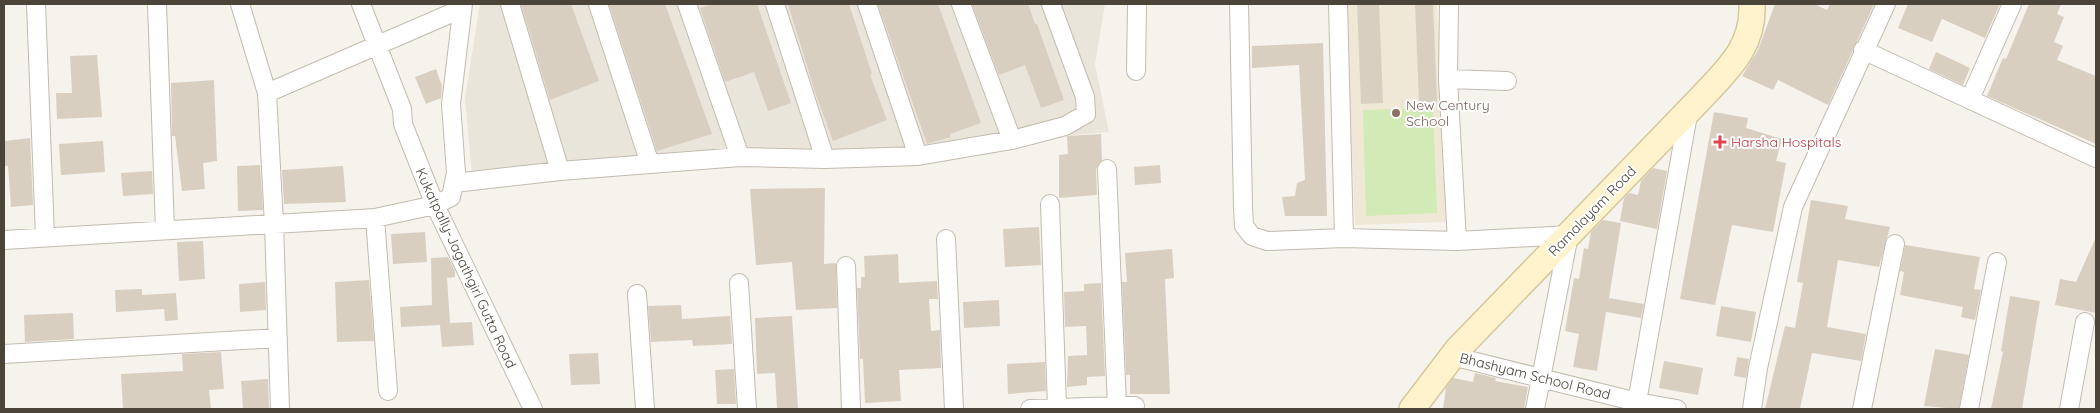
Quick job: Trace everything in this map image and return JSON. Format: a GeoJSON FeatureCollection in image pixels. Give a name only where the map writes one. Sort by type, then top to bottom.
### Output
{"type":"FeatureCollection","features":[{"type":"Feature","properties":{"kind":"street"},"geometry":{"type":"LineString","coordinates":[[36,4],[45,237]]}},
{"type":"Feature","properties":{"kind":"street"},"geometry":{"type":"LineString","coordinates":[[157,4],[165,230]]}},
{"type":"Feature","properties":{"kind":"street"},"geometry":{"type":"LineString","coordinates":[[240,4],[266,94],[274,224],[280,409]]}},
{"type":"Feature","properties":{"kind":"street"},"geometry":{"type":"LineString","coordinates":[[348,4],[372,47]]}},
{"type":"Feature","properties":{"kind":"street"},"geometry":{"type":"LineString","coordinates":[[361,4],[372,47]]}},
{"type":"Feature","properties":{"kind":"street"},"geometry":{"type":"LineString","coordinates":[[510,4],[560,171]]}},
{"type":"Feature","properties":{"kind":"street"},"geometry":{"type":"LineString","coordinates":[[598,4],[650,164]]}},
{"type":"Feature","properties":{"kind":"street"},"geometry":{"type":"LineString","coordinates":[[686,4],[740,158]]}},
{"type":"Feature","properties":{"kind":"street"},"geometry":{"type":"LineString","coordinates":[[775,4],[825,159]]}},
{"type":"Feature","properties":{"kind":"street"},"geometry":{"type":"LineString","coordinates":[[867,4],[918,156]]}},
{"type":"Feature","properties":{"kind":"street"},"geometry":{"type":"LineString","coordinates":[[961,4],[1012,140]]}},
{"type":"Feature","properties":{"kind":"street"},"geometry":{"type":"LineString","coordinates":[[454,183],[560,171],[740,158],[825,159],[918,156],[1012,140],[1065,126],[1086,114],[1084,97],[1051,4]]}},
{"type":"Feature","properties":{"kind":"street"},"geometry":{"type":"LineString","coordinates":[[1136,4],[1136,71]]}},
{"type":"Feature","properties":{"kind":"street"},"geometry":{"type":"LineString","coordinates":[[1239,4],[1240,142],[1244,226],[1252,236],[1267,241],[1344,238],[1457,241],[1569,235],[1535,409]]}},
{"type":"Feature","properties":{"kind":"street"},"geometry":{"type":"LineString","coordinates":[[1338,4],[1344,238]]}},
{"type":"Feature","properties":{"kind":"street"},"geometry":{"type":"LineString","coordinates":[[1449,4],[1448,79],[1457,241]]}},
{"type":"Feature","properties":{"kind":"street","name":"Ramalayam Road"},"geometry":{"type":"LineString","coordinates":[[1412,409],[1452,356],[1690,109],[1746,44],[1753,18],[1752,4]]}},
{"type":"Feature","properties":{"kind":"street"},"geometry":{"type":"LineString","coordinates":[[1752,409],[1758,368],[1793,207],[1863,50],[1886,4]]}},
{"type":"Feature","properties":{"kind":"street"},"geometry":{"type":"LineString","coordinates":[[1970,99],[2012,4]]}},
{"type":"Feature","properties":{"kind":"street"},"geometry":{"type":"LineString","coordinates":[[4,240],[374,218],[435,205],[452,198],[456,173],[452,104],[462,6]]}},
{"type":"Feature","properties":{"kind":"street"},"geometry":{"type":"LineString","coordinates":[[266,94],[462,6]]}},
{"type":"Feature","properties":{"kind":"street","name":"Kukatpally-Jagathgiri Gutta Road"},"geometry":{"type":"LineString","coordinates":[[372,47],[402,109],[403,124],[435,205],[532,409]]}},
{"type":"Feature","properties":{"kind":"street"},"geometry":{"type":"LineString","coordinates":[[1863,50],[2096,158]]}},
{"type":"Feature","properties":{"kind":"street"},"geometry":{"type":"LineString","coordinates":[[1448,79],[1507,81]]}},
{"type":"Feature","properties":{"kind":"street"},"geometry":{"type":"LineString","coordinates":[[1637,402],[1690,109]]}},
{"type":"Feature","properties":{"kind":"street"},"geometry":{"type":"LineString","coordinates":[[1030,409],[1126,406],[1107,169]]}},
{"type":"Feature","properties":{"kind":"street"},"geometry":{"type":"LineString","coordinates":[[1050,204],[1057,407]]}},
{"type":"Feature","properties":{"kind":"street"},"geometry":{"type":"LineString","coordinates":[[374,218],[388,391]]}},
{"type":"Feature","properties":{"kind":"street"},"geometry":{"type":"LineString","coordinates":[[946,239],[954,409]]}},
{"type":"Feature","properties":{"kind":"street"},"geometry":{"type":"LineString","coordinates":[[1862,409],[1894,244]]}},
{"type":"Feature","properties":{"kind":"street"},"geometry":{"type":"LineString","coordinates":[[1969,409],[1997,262]]}},
{"type":"Feature","properties":{"kind":"street"},"geometry":{"type":"LineString","coordinates":[[846,266],[851,409]]}},
{"type":"Feature","properties":{"kind":"street"},"geometry":{"type":"LineString","coordinates":[[738,283],[747,409]]}},
{"type":"Feature","properties":{"kind":"street"},"geometry":{"type":"LineString","coordinates":[[637,294],[645,409]]}},
{"type":"Feature","properties":{"kind":"street"},"geometry":{"type":"LineString","coordinates":[[2069,409],[2085,322]]}},
{"type":"Feature","properties":{"kind":"street"},"geometry":{"type":"LineString","coordinates":[[4,354],[278,338]]}},
{"type":"Feature","properties":{"kind":"street","name":"Bhashyam School Road"},"geometry":{"type":"LineString","coordinates":[[1452,356],[1637,402],[1677,409]]}},
{"type":"Feature","properties":{"kind":"shaded area"},"geometry":{"type":"Polygon","coordinates":[[[480,4],[1105,4],[1095,64],[1109,132],[473,187],[465,98],[480,4]]]}},
{"type":"Feature","properties":{"kind":"shaded area","name":"New Century School"},"geometry":{"type":"Polygon","coordinates":[[[1346,4],[1437,4],[1446,222],[1355,225],[1346,4]]]}},
{"type":"Feature","properties":{"kind":"green space"},"geometry":{"type":"Polygon","coordinates":[[[1433,108],[1437,213],[1366,216],[1363,110],[1433,108]]]}},
{"type":"Feature","properties":{"kind":"building"},"geometry":{"type":"Polygon","coordinates":[[[521,4],[571,4],[599,81],[550,100],[521,4]]]}},
{"type":"Feature","properties":{"kind":"building"},"geometry":{"type":"Polygon","coordinates":[[[609,4],[665,4],[712,134],[657,151],[609,4]]]}},
{"type":"Feature","properties":{"kind":"building"},"geometry":{"type":"Polygon","coordinates":[[[712,4],[757,4],[791,103],[768,111],[754,72],[725,82],[700,8],[712,4]]]}},
{"type":"Feature","properties":{"kind":"building"},"geometry":{"type":"Polygon","coordinates":[[[788,4],[849,4],[872,74],[870,75],[887,120],[833,141],[816,95],[788,4]]]}},
{"type":"Feature","properties":{"kind":"building"},"geometry":{"type":"Polygon","coordinates":[[[878,4],[938,4],[981,123],[950,134],[951,137],[927,144],[878,4]]]}},
{"type":"Feature","properties":{"kind":"building"},"geometry":{"type":"Polygon","coordinates":[[[972,4],[1028,4],[1064,100],[1041,108],[1025,65],[999,75],[972,4]]]}},
{"type":"Feature","properties":{"kind":"building"},"geometry":{"type":"Polygon","coordinates":[[[1357,4],[1379,4],[1383,103],[1361,104],[1357,4]]]}},
{"type":"Feature","properties":{"kind":"building"},"geometry":{"type":"Polygon","coordinates":[[[1415,4],[1433,4],[1437,102],[1419,103],[1415,4]]]}},
{"type":"Feature","properties":{"kind":"building"},"geometry":{"type":"Polygon","coordinates":[[[1775,4],[1814,4],[1827,10],[1830,4],[1874,4],[1828,105],[1778,80],[1773,90],[1742,76],[1758,50],[1775,4]]]}},
{"type":"Feature","properties":{"kind":"building"},"geometry":{"type":"Polygon","coordinates":[[[1908,4],[2000,4],[1985,38],[1942,19],[1932,42],[1898,28],[1908,4]]]}},
{"type":"Feature","properties":{"kind":"building"},"geometry":{"type":"Polygon","coordinates":[[[2029,4],[2061,4],[2057,14],[2064,17],[2054,42],[2063,46],[2057,60],[2096,76],[2096,144],[1987,96],[2003,58],[2006,59],[2029,4]]]}},
{"type":"Feature","properties":{"kind":"building"},"geometry":{"type":"Polygon","coordinates":[[[1323,43],[1327,216],[1285,216],[1282,197],[1295,196],[1297,183],[1305,180],[1299,65],[1252,68],[1252,46],[1323,43]]]}},
{"type":"Feature","properties":{"kind":"building"},"geometry":{"type":"Polygon","coordinates":[[[1936,52],[1970,68],[1963,85],[1929,69],[1936,52]]]}},
{"type":"Feature","properties":{"kind":"building"},"geometry":{"type":"Polygon","coordinates":[[[97,55],[102,117],[57,119],[56,93],[72,93],[70,56],[97,55]]]}},
{"type":"Feature","properties":{"kind":"building"},"geometry":{"type":"Polygon","coordinates":[[[436,69],[442,86],[441,98],[426,104],[415,77],[436,69]]]}},
{"type":"Feature","properties":{"kind":"building"},"geometry":{"type":"Polygon","coordinates":[[[214,80],[217,161],[203,163],[205,189],[182,191],[175,136],[172,136],[171,83],[214,80]]]}},
{"type":"Feature","properties":{"kind":"building"},"geometry":{"type":"Polygon","coordinates":[[[1714,112],[1748,118],[1746,128],[1782,139],[1776,161],[1786,163],[1773,232],[1732,225],[1715,305],[1680,299],[1714,112]]]}},
{"type":"Feature","properties":{"kind":"building"},"geometry":{"type":"Polygon","coordinates":[[[1101,134],[1102,160],[1096,169],[1097,195],[1059,198],[1059,155],[1068,154],[1067,136],[1101,134]]]}},
{"type":"Feature","properties":{"kind":"building"},"geometry":{"type":"Polygon","coordinates":[[[30,138],[33,205],[11,207],[8,166],[4,166],[4,141],[30,138]]]}},
{"type":"Feature","properties":{"kind":"building"},"geometry":{"type":"Polygon","coordinates":[[[103,141],[105,172],[61,175],[59,144],[103,141]]]}},
{"type":"Feature","properties":{"kind":"building"},"geometry":{"type":"Polygon","coordinates":[[[260,165],[263,210],[238,211],[237,166],[260,165]]]}},
{"type":"Feature","properties":{"kind":"building"},"geometry":{"type":"Polygon","coordinates":[[[1160,165],[1161,183],[1135,185],[1134,167],[1160,165]]]}},
{"type":"Feature","properties":{"kind":"building"},"geometry":{"type":"Polygon","coordinates":[[[343,166],[346,202],[284,204],[282,170],[343,166]]]}},
{"type":"Feature","properties":{"kind":"building"},"geometry":{"type":"Polygon","coordinates":[[[1653,168],[1667,171],[1657,229],[1620,221],[1624,198],[1629,193],[1638,195],[1641,181],[1653,168]]]}},
{"type":"Feature","properties":{"kind":"building"},"geometry":{"type":"Polygon","coordinates":[[[152,171],[153,194],[123,196],[121,173],[152,171]]]}},
{"type":"Feature","properties":{"kind":"building"},"geometry":{"type":"Polygon","coordinates":[[[825,188],[824,264],[836,263],[837,308],[796,310],[792,262],[756,265],[750,189],[825,188]]]}},
{"type":"Feature","properties":{"kind":"building"},"geometry":{"type":"Polygon","coordinates":[[[1811,200],[1848,206],[1845,219],[1890,227],[1879,267],[1838,260],[1827,327],[1866,334],[1861,361],[1812,353],[1800,409],[1765,409],[1785,326],[1795,328],[1803,283],[1797,282],[1811,200]]]}},
{"type":"Feature","properties":{"kind":"building"},"geometry":{"type":"Polygon","coordinates":[[[1603,220],[1621,223],[1609,298],[1644,304],[1641,318],[1606,312],[1597,371],[1573,367],[1579,334],[1565,331],[1574,278],[1579,279],[1584,248],[1588,249],[1591,232],[1603,220]]]}},
{"type":"Feature","properties":{"kind":"building"},"geometry":{"type":"Polygon","coordinates":[[[1039,227],[1041,265],[1005,267],[1003,229],[1039,227]]]}},
{"type":"Feature","properties":{"kind":"building"},"geometry":{"type":"Polygon","coordinates":[[[425,232],[427,262],[393,264],[391,234],[425,232]]]}},
{"type":"Feature","properties":{"kind":"building"},"geometry":{"type":"Polygon","coordinates":[[[2096,237],[2096,313],[2055,305],[2060,279],[2076,282],[2096,237]]]}},
{"type":"Feature","properties":{"kind":"building"},"geometry":{"type":"Polygon","coordinates":[[[203,241],[205,279],[179,281],[177,242],[203,241]]]}},
{"type":"Feature","properties":{"kind":"building"},"geometry":{"type":"Polygon","coordinates":[[[1905,245],[1980,257],[1974,289],[1981,290],[1975,320],[1961,317],[1963,307],[1900,295],[1904,272],[1900,271],[1905,245]]]}},
{"type":"Feature","properties":{"kind":"building"},"geometry":{"type":"Polygon","coordinates":[[[1172,249],[1174,278],[1165,279],[1170,394],[1130,394],[1130,375],[1126,375],[1122,282],[1127,282],[1125,253],[1172,249]]]}},
{"type":"Feature","properties":{"kind":"building"},"geometry":{"type":"Polygon","coordinates":[[[898,254],[899,283],[937,281],[938,299],[929,299],[931,331],[940,330],[941,368],[899,370],[901,401],[865,403],[863,359],[860,359],[857,288],[861,288],[861,277],[865,277],[864,256],[898,254]]]}},
{"type":"Feature","properties":{"kind":"building"},"geometry":{"type":"Polygon","coordinates":[[[448,257],[455,271],[455,277],[447,278],[450,323],[472,322],[474,345],[442,347],[440,325],[401,327],[400,307],[432,305],[431,258],[448,257]]]}},
{"type":"Feature","properties":{"kind":"building"},"geometry":{"type":"Polygon","coordinates":[[[369,280],[374,341],[337,342],[335,282],[369,280]]]}},
{"type":"Feature","properties":{"kind":"building"},"geometry":{"type":"Polygon","coordinates":[[[265,282],[266,310],[240,312],[239,284],[265,282]]]}},
{"type":"Feature","properties":{"kind":"building"},"geometry":{"type":"Polygon","coordinates":[[[1101,283],[1105,376],[1087,377],[1087,385],[1067,387],[1068,356],[1087,355],[1087,350],[1086,326],[1065,327],[1064,292],[1084,291],[1084,284],[1101,283]]]}},
{"type":"Feature","properties":{"kind":"building"},"geometry":{"type":"Polygon","coordinates":[[[142,289],[142,295],[176,293],[178,320],[165,321],[164,309],[116,312],[115,290],[142,289]]]}},
{"type":"Feature","properties":{"kind":"building"},"geometry":{"type":"Polygon","coordinates":[[[2010,296],[2040,301],[2022,409],[1991,409],[2003,352],[2001,351],[2010,296]]]}},
{"type":"Feature","properties":{"kind":"building"},"geometry":{"type":"Polygon","coordinates":[[[999,300],[1000,326],[964,328],[963,302],[999,300]]]}},
{"type":"Feature","properties":{"kind":"building"},"geometry":{"type":"Polygon","coordinates":[[[681,305],[682,319],[730,316],[732,344],[693,346],[692,340],[651,342],[648,306],[681,305]]]}},
{"type":"Feature","properties":{"kind":"building"},"geometry":{"type":"Polygon","coordinates":[[[1721,306],[1756,312],[1751,342],[1716,336],[1721,306]]]}},
{"type":"Feature","properties":{"kind":"building"},"geometry":{"type":"Polygon","coordinates":[[[73,313],[74,339],[25,342],[24,315],[73,313]]]}},
{"type":"Feature","properties":{"kind":"building"},"geometry":{"type":"Polygon","coordinates":[[[792,316],[798,408],[777,409],[775,373],[757,374],[755,318],[792,316]]]}},
{"type":"Feature","properties":{"kind":"building"},"geometry":{"type":"Polygon","coordinates":[[[1935,349],[1969,355],[1959,409],[1924,406],[1935,349]]]}},
{"type":"Feature","properties":{"kind":"building"},"geometry":{"type":"Polygon","coordinates":[[[221,352],[224,389],[209,390],[211,409],[123,409],[121,374],[183,371],[182,354],[221,352]]]}},
{"type":"Feature","properties":{"kind":"building"},"geometry":{"type":"Polygon","coordinates":[[[598,353],[600,384],[571,385],[569,354],[598,353]]]}},
{"type":"Feature","properties":{"kind":"building"},"geometry":{"type":"Polygon","coordinates":[[[1737,357],[1749,359],[1746,378],[1734,376],[1737,357]]]}},
{"type":"Feature","properties":{"kind":"building"},"geometry":{"type":"Polygon","coordinates":[[[1664,361],[1703,368],[1698,395],[1659,388],[1664,361]]]}},
{"type":"Feature","properties":{"kind":"building"},"geometry":{"type":"Polygon","coordinates":[[[1045,362],[1046,391],[1008,394],[1007,364],[1045,362]]]}},
{"type":"Feature","properties":{"kind":"building"},"geometry":{"type":"Polygon","coordinates":[[[734,369],[736,404],[717,404],[715,370],[734,369]]]}},
{"type":"Feature","properties":{"kind":"building"},"geometry":{"type":"Polygon","coordinates":[[[1475,373],[1496,378],[1495,381],[1528,387],[1524,409],[1443,409],[1446,388],[1453,378],[1473,382],[1475,373]]]}},
{"type":"Feature","properties":{"kind":"building"},"geometry":{"type":"Polygon","coordinates":[[[268,379],[269,409],[243,409],[241,381],[268,379]]]}},
{"type":"Feature","properties":{"kind":"place","name":"New Century School"},"geometry":{"type":"Point","coordinates":[1396,113]}},
{"type":"Feature","properties":{"kind":"place","name":"Harsha Hospitals"},"geometry":{"type":"Point","coordinates":[1720,142]}}]}
